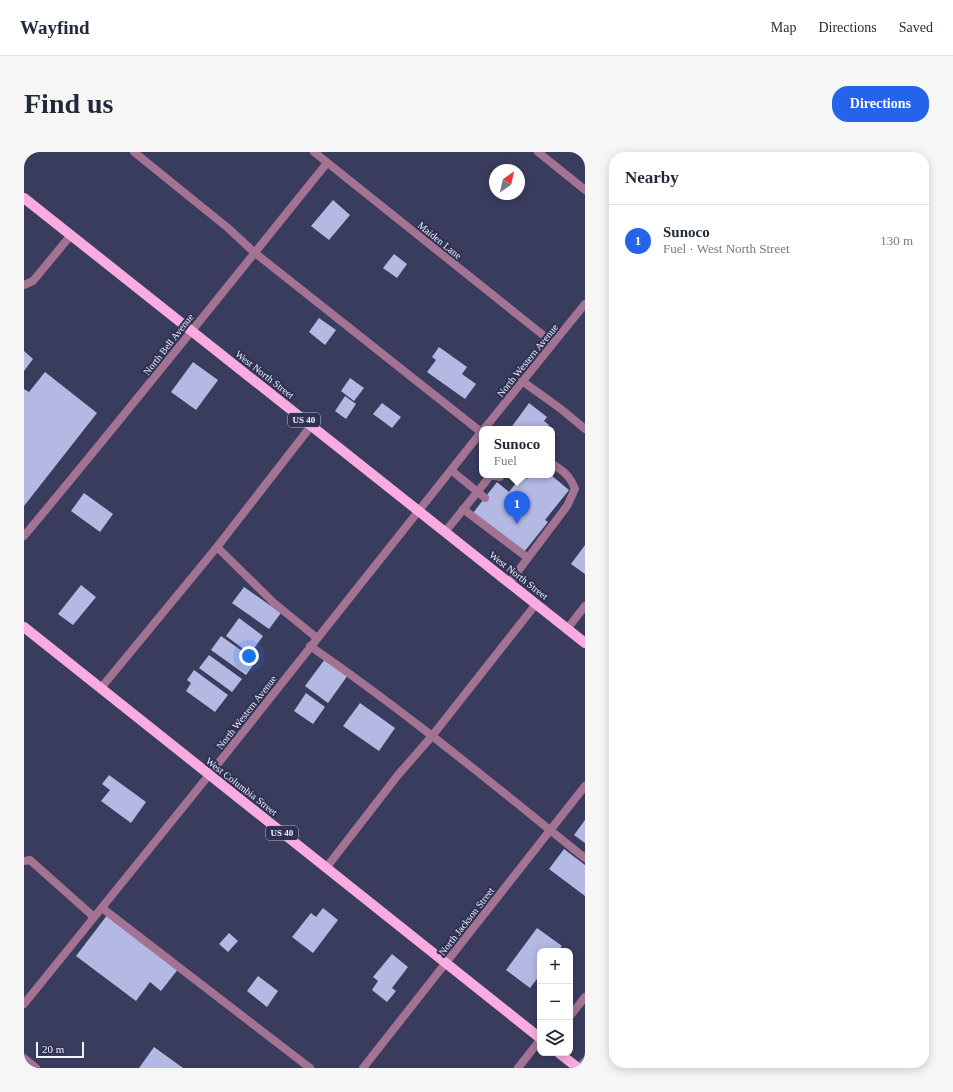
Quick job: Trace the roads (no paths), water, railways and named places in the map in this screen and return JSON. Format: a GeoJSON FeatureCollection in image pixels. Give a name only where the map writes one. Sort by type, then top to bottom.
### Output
{"type":"FeatureCollection","features":[{"type":"Feature","properties":{"kind":"main road","name":"West North Street"},"geometry":{"type":"LineString","coordinates":[[24,198],[585,643]]}},
{"type":"Feature","properties":{"kind":"main road","name":"West Columbia Street"},"geometry":{"type":"LineString","coordinates":[[24,627],[537,1037]]}},
{"type":"Feature","properties":{"kind":"main road"},"geometry":{"type":"LineString","coordinates":[[563,1056],[578,1068]]}},
{"type":"Feature","properties":{"kind":"street"},"geometry":{"type":"LineString","coordinates":[[134,152],[228,228],[255,253],[479,429]]}},
{"type":"Feature","properties":{"kind":"street","name":"Maiden Lane"},"geometry":{"type":"LineString","coordinates":[[314,152],[553,343]]}},
{"type":"Feature","properties":{"kind":"street"},"geometry":{"type":"LineString","coordinates":[[538,152],[585,190]]}},
{"type":"Feature","properties":{"kind":"street","name":"North Bell Avenue"},"geometry":{"type":"LineString","coordinates":[[24,536],[110,434],[191,330],[327,163]]}},
{"type":"Feature","properties":{"kind":"street"},"geometry":{"type":"LineString","coordinates":[[24,285],[33,281],[71,235]]}},
{"type":"Feature","properties":{"kind":"street","name":"North Western Avenue"},"geometry":{"type":"LineString","coordinates":[[486,426],[585,304]]}},
{"type":"Feature","properties":{"kind":"street"},"geometry":{"type":"LineString","coordinates":[[522,381],[561,409],[585,429]]}},
{"type":"Feature","properties":{"kind":"street"},"geometry":{"type":"LineString","coordinates":[[101,688],[217,547],[311,426]]}},
{"type":"Feature","properties":{"kind":"street","name":"North Western Avenue"},"geometry":{"type":"LineString","coordinates":[[24,1004],[209,775],[418,510],[451,470],[479,441]]}},
{"type":"Feature","properties":{"kind":"street"},"geometry":{"type":"LineString","coordinates":[[509,583],[528,558],[539,539],[567,506],[575,489],[571,479],[560,468],[555,466]]}},
{"type":"Feature","properties":{"kind":"street"},"geometry":{"type":"LineString","coordinates":[[451,470],[484,498]]}},
{"type":"Feature","properties":{"kind":"street"},"geometry":{"type":"LineString","coordinates":[[445,532],[489,478]]}},
{"type":"Feature","properties":{"kind":"street"},"geometry":{"type":"LineString","coordinates":[[463,509],[528,558]]}},
{"type":"Feature","properties":{"kind":"street"},"geometry":{"type":"LineString","coordinates":[[217,547],[274,603],[317,638]]}},
{"type":"Feature","properties":{"kind":"street"},"geometry":{"type":"LineString","coordinates":[[326,868],[398,775],[432,736],[536,604]]}},
{"type":"Feature","properties":{"kind":"street"},"geometry":{"type":"LineString","coordinates":[[567,629],[585,606]]}},
{"type":"Feature","properties":{"kind":"street"},"geometry":{"type":"LineString","coordinates":[[310,646],[358,679],[432,736],[585,858]]}},
{"type":"Feature","properties":{"kind":"street","name":"North Jackson Street"},"geometry":{"type":"LineString","coordinates":[[363,1068],[585,786]]}},
{"type":"Feature","properties":{"kind":"street"},"geometry":{"type":"LineString","coordinates":[[26,858],[94,917]]}},
{"type":"Feature","properties":{"kind":"street"},"geometry":{"type":"LineString","coordinates":[[102,908],[310,1068]]}},
{"type":"Feature","properties":{"kind":"street"},"geometry":{"type":"LineString","coordinates":[[573,1012],[585,997]]}},
{"type":"Feature","properties":{"kind":"street"},"geometry":{"type":"LineString","coordinates":[[518,1068],[537,1043]]}},
{"type":"Feature","properties":{"kind":"street"},"geometry":{"type":"LineString","coordinates":[[24,1058],[36,1068]]}},
{"type":"Feature","properties":{"kind":"street"},"geometry":{"type":"LineString","coordinates":[[578,1068],[585,1060]]}},
{"type":"Feature","properties":{"kind":"place","name":"Sunoco"},"geometry":{"type":"Point","coordinates":[517,524]}}]}
